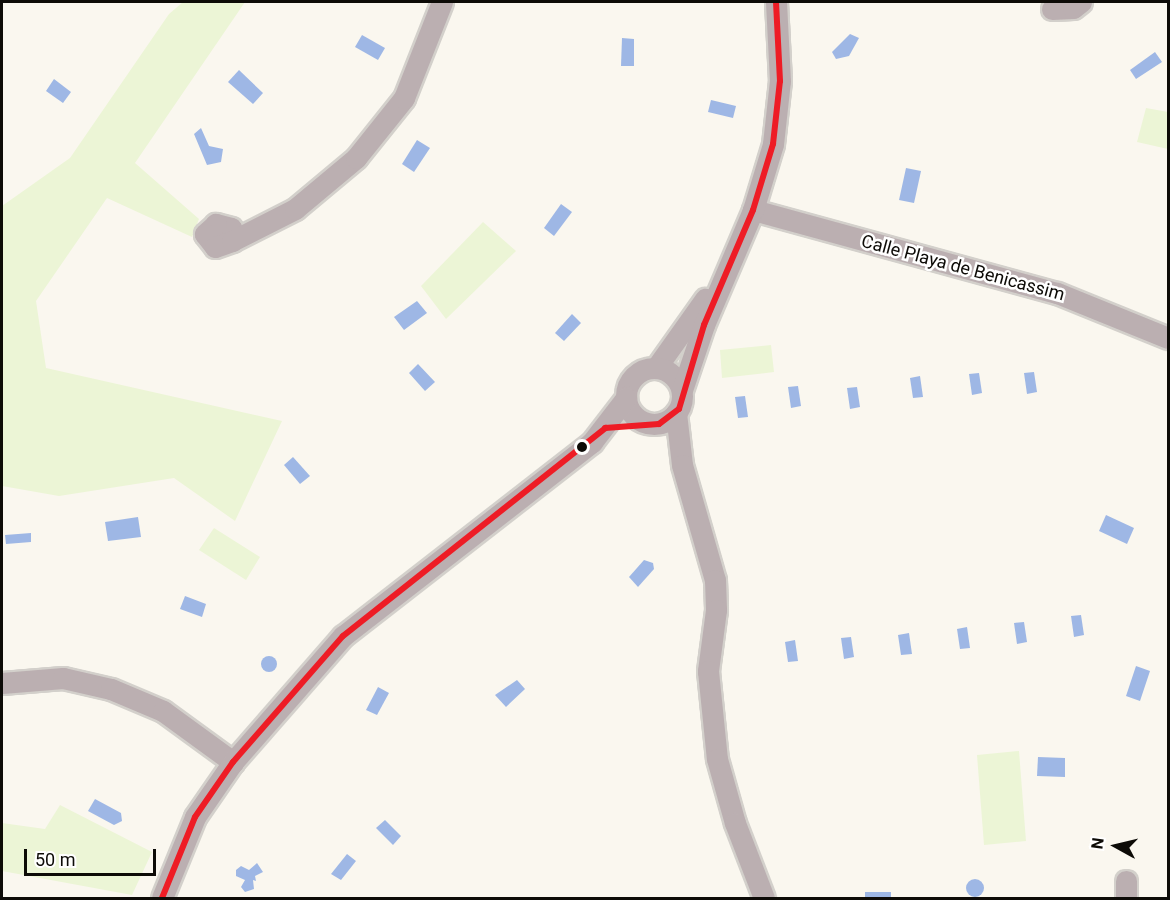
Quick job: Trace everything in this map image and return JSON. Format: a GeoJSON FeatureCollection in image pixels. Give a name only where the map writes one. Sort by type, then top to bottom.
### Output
{"type":"FeatureCollection","features":[{"type":"Feature","properties":{"kind":"street"},"geometry":{"type":"LineString","coordinates":[[232,242],[295,209],[357,158],[404,98],[442,2]]}},
{"type":"Feature","properties":{"kind":"street"},"geometry":{"type":"LineString","coordinates":[[605,428],[662,420],[682,390],[704,325],[753,210],[773,144],[779,92],[776,2]]}},
{"type":"Feature","properties":{"kind":"street"},"geometry":{"type":"LineString","coordinates":[[1052,9],[1073,8],[1081,2]]}},
{"type":"Feature","properties":{"kind":"street","name":"Calle Playa de Benicassim"},"geometry":{"type":"LineString","coordinates":[[753,210],[1057,293],[1168,338]]}},
{"type":"Feature","properties":{"kind":"street"},"geometry":{"type":"LineString","coordinates":[[662,420],[633,415],[626,398],[627,388],[638,373],[656,368],[732,262]]}},
{"type":"Feature","properties":{"kind":"street"},"geometry":{"type":"LineString","coordinates":[[656,368],[672,375],[682,390]]}},
{"type":"Feature","properties":{"kind":"street"},"geometry":{"type":"LineString","coordinates":[[162,898],[195,817],[233,762],[343,636],[605,428],[626,398]]}},
{"type":"Feature","properties":{"kind":"street"},"geometry":{"type":"LineString","coordinates":[[662,420],[682,465],[715,580],[716,610],[708,671],[717,759],[735,823],[764,898]]}},
{"type":"Feature","properties":{"kind":"street"},"geometry":{"type":"LineString","coordinates":[[2,683],[63,678],[111,689],[163,711],[233,762]]}},
{"type":"Feature","properties":{"kind":"green space"},"geometry":{"type":"Polygon","coordinates":[[[183,2],[245,2],[135,163],[199,219],[192,237],[107,198],[36,301],[46,368],[282,421],[235,521],[174,478],[59,496],[2,486],[2,206],[70,158],[169,14],[183,2]]]}},
{"type":"Feature","properties":{"kind":"green space"},"geometry":{"type":"Polygon","coordinates":[[[1146,108],[1168,112],[1168,149],[1137,142],[1146,108]]]}},
{"type":"Feature","properties":{"kind":"green space"},"geometry":{"type":"Polygon","coordinates":[[[483,222],[516,251],[446,319],[421,286],[483,222]]]}},
{"type":"Feature","properties":{"kind":"green space"},"geometry":{"type":"Polygon","coordinates":[[[771,345],[774,372],[722,378],[720,350],[771,345]]]}},
{"type":"Feature","properties":{"kind":"green space"},"geometry":{"type":"Polygon","coordinates":[[[214,528],[260,557],[246,580],[199,550],[214,528]]]}},
{"type":"Feature","properties":{"kind":"green space"},"geometry":{"type":"Polygon","coordinates":[[[1019,751],[1026,841],[984,845],[977,755],[1019,751]]]}},
{"type":"Feature","properties":{"kind":"green space"},"geometry":{"type":"Polygon","coordinates":[[[60,805],[152,852],[132,895],[2,871],[2,823],[45,829],[60,805]]]}},
{"type":"Feature","properties":{"kind":"water"},"geometry":{"type":"Polygon","coordinates":[[[850,34],[859,38],[849,56],[836,59],[832,52],[850,34]]]}},
{"type":"Feature","properties":{"kind":"water"},"geometry":{"type":"Polygon","coordinates":[[[362,35],[385,48],[378,60],[355,47],[362,35]]]}},
{"type":"Feature","properties":{"kind":"water"},"geometry":{"type":"Polygon","coordinates":[[[622,38],[634,39],[634,66],[621,66],[622,38]]]}},
{"type":"Feature","properties":{"kind":"water"},"geometry":{"type":"Polygon","coordinates":[[[1155,52],[1162,62],[1136,79],[1130,70],[1155,52]]]}},
{"type":"Feature","properties":{"kind":"water"},"geometry":{"type":"Polygon","coordinates":[[[239,70],[263,93],[253,104],[228,82],[239,70]]]}},
{"type":"Feature","properties":{"kind":"water"},"geometry":{"type":"Polygon","coordinates":[[[54,79],[71,92],[63,103],[46,91],[54,79]]]}},
{"type":"Feature","properties":{"kind":"water"},"geometry":{"type":"Polygon","coordinates":[[[711,100],[736,106],[733,118],[708,112],[711,100]]]}},
{"type":"Feature","properties":{"kind":"water"},"geometry":{"type":"Polygon","coordinates":[[[201,128],[209,146],[223,149],[221,162],[207,165],[194,134],[201,128]]]}},
{"type":"Feature","properties":{"kind":"water"},"geometry":{"type":"Polygon","coordinates":[[[417,140],[430,148],[414,172],[402,164],[417,140]]]}},
{"type":"Feature","properties":{"kind":"water"},"geometry":{"type":"Polygon","coordinates":[[[906,168],[921,171],[914,203],[899,200],[906,168]]]}},
{"type":"Feature","properties":{"kind":"water"},"geometry":{"type":"Polygon","coordinates":[[[561,204],[572,212],[554,236],[544,228],[561,204]]]}},
{"type":"Feature","properties":{"kind":"water"},"geometry":{"type":"Polygon","coordinates":[[[417,301],[427,313],[404,330],[394,317],[417,301]]]}},
{"type":"Feature","properties":{"kind":"water"},"geometry":{"type":"Polygon","coordinates":[[[572,314],[581,323],[564,341],[555,333],[572,314]]]}},
{"type":"Feature","properties":{"kind":"water"},"geometry":{"type":"Polygon","coordinates":[[[418,364],[435,382],[425,391],[409,373],[418,364]]]}},
{"type":"Feature","properties":{"kind":"water"},"geometry":{"type":"Polygon","coordinates":[[[1034,372],[1037,392],[1027,394],[1024,373],[1034,372]]]}},
{"type":"Feature","properties":{"kind":"water"},"geometry":{"type":"Polygon","coordinates":[[[979,373],[982,393],[972,395],[969,374],[979,373]]]}},
{"type":"Feature","properties":{"kind":"water"},"geometry":{"type":"Polygon","coordinates":[[[920,376],[923,397],[913,398],[910,378],[920,376]]]}},
{"type":"Feature","properties":{"kind":"water"},"geometry":{"type":"Polygon","coordinates":[[[798,386],[801,406],[791,408],[788,387],[798,386]]]}},
{"type":"Feature","properties":{"kind":"water"},"geometry":{"type":"Polygon","coordinates":[[[857,387],[860,407],[850,409],[847,388],[857,387]]]}},
{"type":"Feature","properties":{"kind":"water"},"geometry":{"type":"Polygon","coordinates":[[[745,396],[748,417],[738,418],[735,397],[745,396]]]}},
{"type":"Feature","properties":{"kind":"water"},"geometry":{"type":"Polygon","coordinates":[[[293,457],[310,476],[300,484],[284,465],[293,457]]]}},
{"type":"Feature","properties":{"kind":"water"},"geometry":{"type":"Polygon","coordinates":[[[1106,515],[1134,528],[1127,544],[1099,531],[1106,515]]]}},
{"type":"Feature","properties":{"kind":"water"},"geometry":{"type":"Polygon","coordinates":[[[138,517],[141,537],[108,541],[105,522],[138,517]]]}},
{"type":"Feature","properties":{"kind":"water"},"geometry":{"type":"Polygon","coordinates":[[[31,533],[31,542],[6,544],[5,535],[31,533]]]}},
{"type":"Feature","properties":{"kind":"water"},"geometry":{"type":"Polygon","coordinates":[[[644,560],[653,563],[654,569],[638,587],[629,577],[644,560]]]}},
{"type":"Feature","properties":{"kind":"water"},"geometry":{"type":"Polygon","coordinates":[[[185,596],[206,604],[202,617],[180,609],[185,596]]]}},
{"type":"Feature","properties":{"kind":"water"},"geometry":{"type":"Polygon","coordinates":[[[1081,615],[1084,635],[1074,637],[1071,616],[1081,615]]]}},
{"type":"Feature","properties":{"kind":"water"},"geometry":{"type":"Polygon","coordinates":[[[1024,622],[1027,642],[1017,644],[1014,623],[1024,622]]]}},
{"type":"Feature","properties":{"kind":"water"},"geometry":{"type":"Polygon","coordinates":[[[967,627],[970,648],[960,649],[957,629],[967,627]]]}},
{"type":"Feature","properties":{"kind":"water"},"geometry":{"type":"Polygon","coordinates":[[[909,633],[912,654],[901,655],[898,635],[909,633]]]}},
{"type":"Feature","properties":{"kind":"water"},"geometry":{"type":"Polygon","coordinates":[[[851,637],[854,657],[844,659],[841,638],[851,637]]]}},
{"type":"Feature","properties":{"kind":"water"},"geometry":{"type":"Polygon","coordinates":[[[795,640],[798,661],[788,662],[785,642],[795,640]]]}},
{"type":"Feature","properties":{"kind":"water"},"geometry":{"type":"Polygon","coordinates":[[[269,656],[277,664],[269,672],[261,664],[269,656]]]}},
{"type":"Feature","properties":{"kind":"water"},"geometry":{"type":"Polygon","coordinates":[[[1136,666],[1150,671],[1140,701],[1126,696],[1136,666]]]}},
{"type":"Feature","properties":{"kind":"water"},"geometry":{"type":"Polygon","coordinates":[[[517,680],[525,689],[506,707],[495,695],[517,680]]]}},
{"type":"Feature","properties":{"kind":"water"},"geometry":{"type":"Polygon","coordinates":[[[378,687],[389,693],[377,715],[366,710],[378,687]]]}},
{"type":"Feature","properties":{"kind":"water"},"geometry":{"type":"Polygon","coordinates":[[[1038,757],[1065,758],[1065,777],[1037,776],[1038,757]]]}},
{"type":"Feature","properties":{"kind":"water"},"geometry":{"type":"Polygon","coordinates":[[[95,799],[121,813],[122,821],[114,825],[88,811],[95,799]]]}},
{"type":"Feature","properties":{"kind":"water"},"geometry":{"type":"Polygon","coordinates":[[[385,820],[401,836],[393,845],[376,828],[385,820]]]}},
{"type":"Feature","properties":{"kind":"water"},"geometry":{"type":"Polygon","coordinates":[[[347,854],[356,861],[341,880],[331,874],[347,854]]]}},
{"type":"Feature","properties":{"kind":"water"},"geometry":{"type":"Polygon","coordinates":[[[257,863],[263,872],[255,876],[254,889],[245,892],[241,887],[245,880],[236,876],[236,870],[241,866],[249,870],[257,863]]]}},
{"type":"Feature","properties":{"kind":"water"},"geometry":{"type":"Polygon","coordinates":[[[971,879],[979,879],[984,884],[982,895],[971,897],[966,892],[966,884],[971,879]]]}},
{"type":"Feature","properties":{"kind":"water"},"geometry":{"type":"Polygon","coordinates":[[[865,892],[891,892],[891,898],[865,898],[865,892]]]}},
{"type":"Feature","properties":{"kind":"transit line"},"geometry":{"type":"LineString","coordinates":[[162,898],[195,817],[233,762],[343,636],[605,428],[659,424],[679,409],[704,325],[753,210],[773,144],[780,81],[776,2]]}}]}
